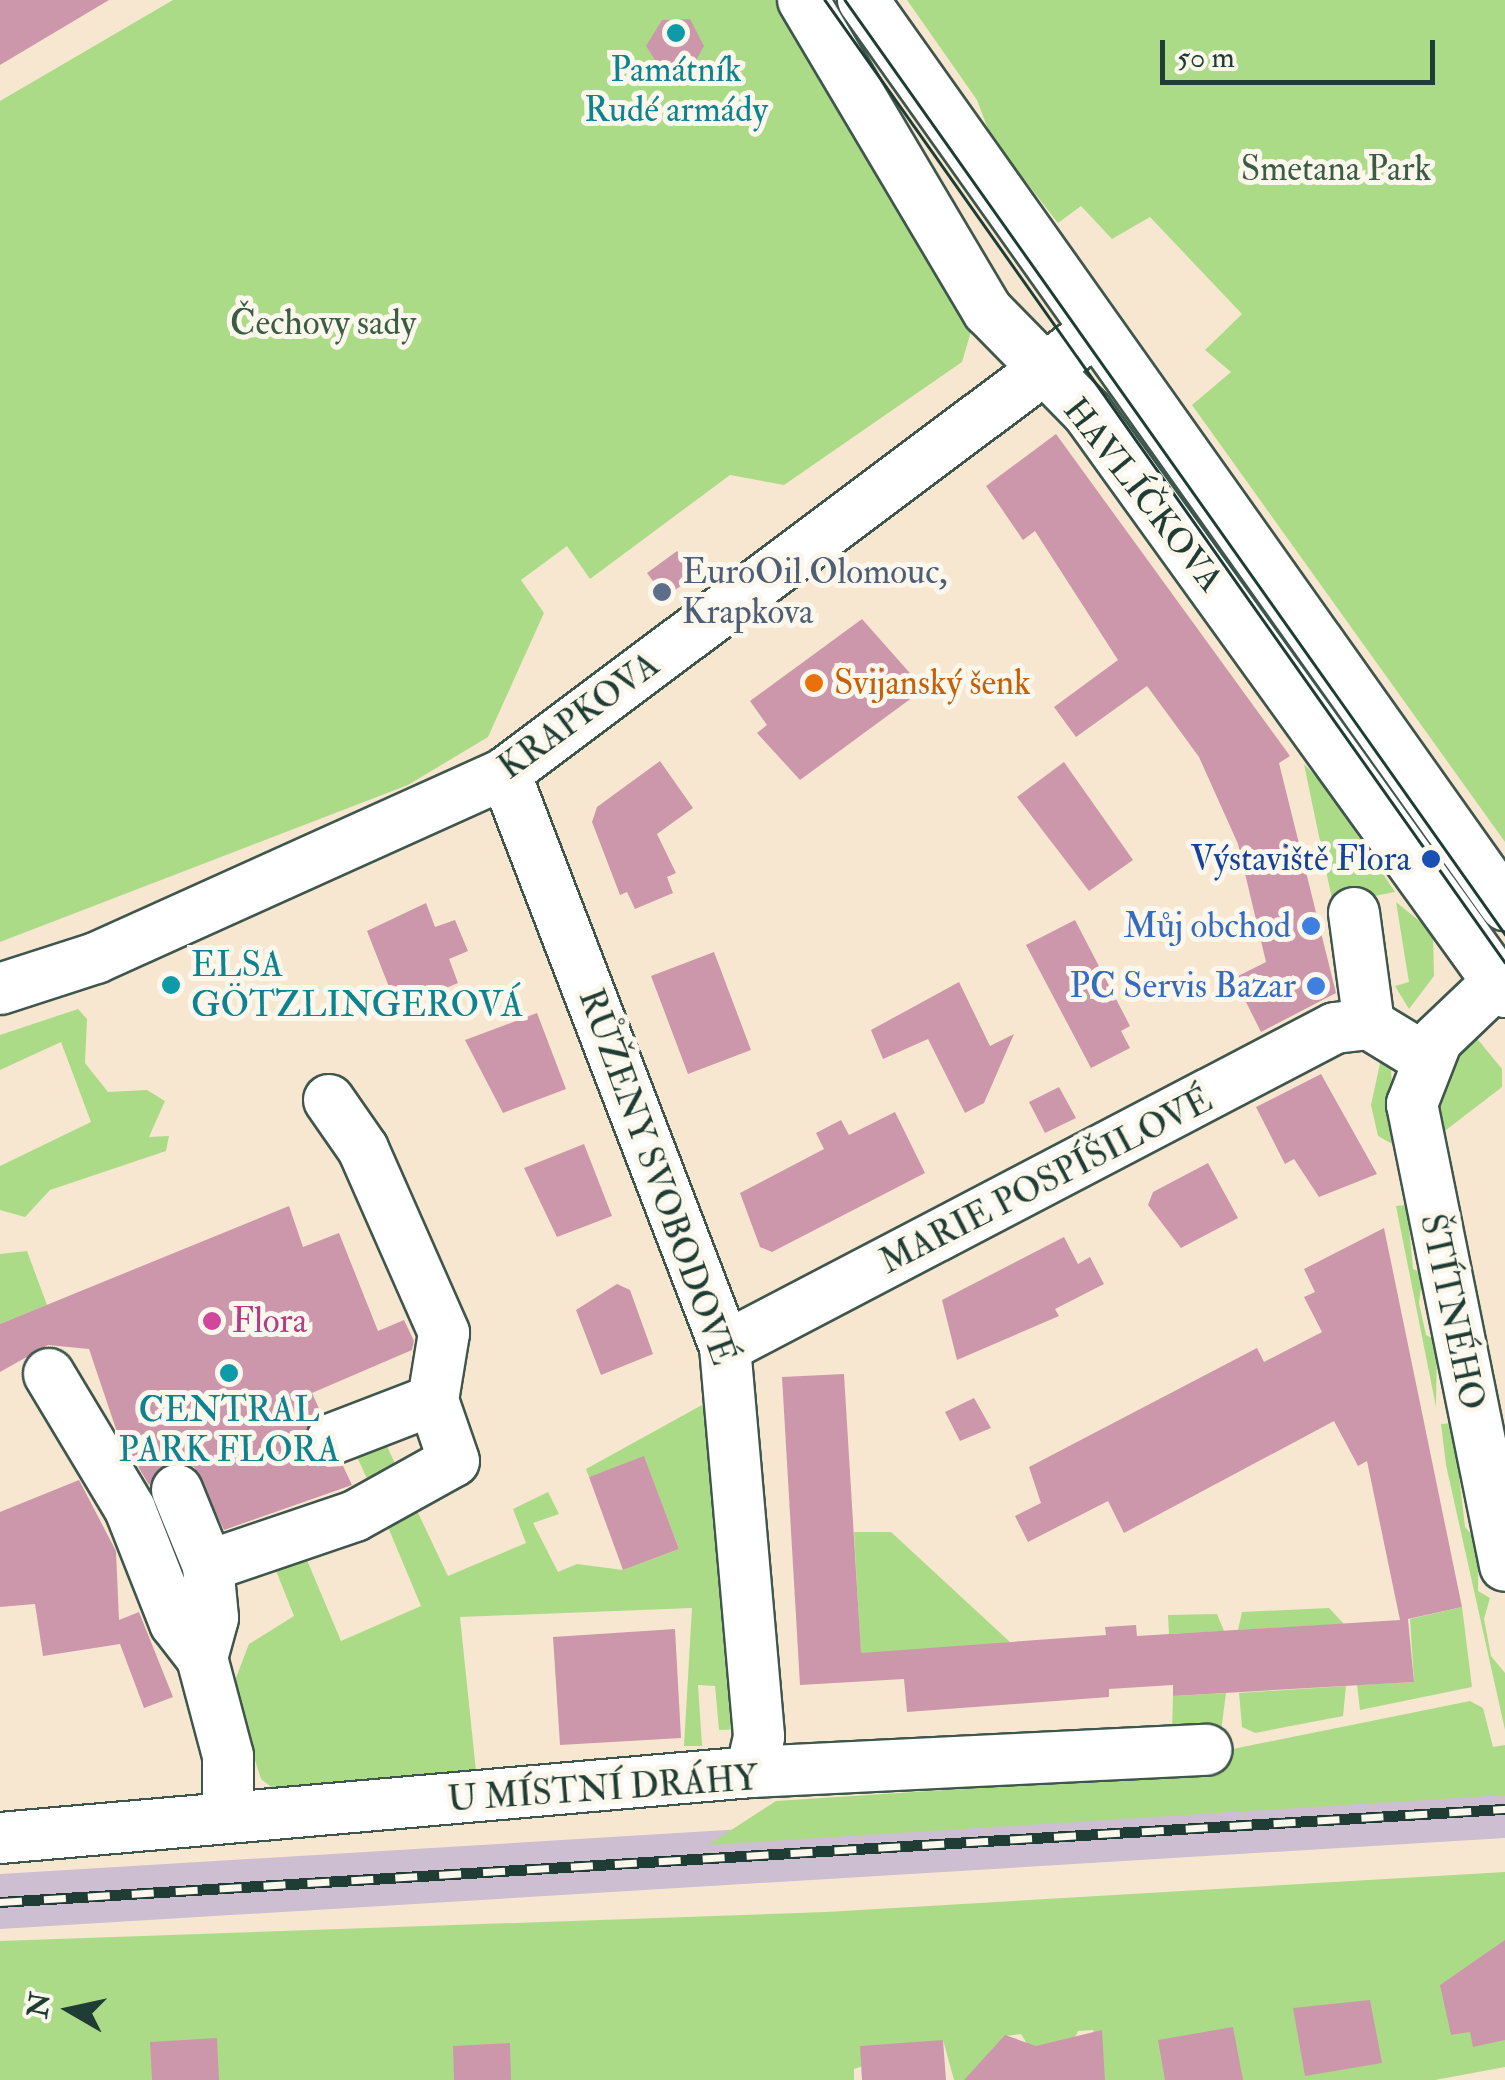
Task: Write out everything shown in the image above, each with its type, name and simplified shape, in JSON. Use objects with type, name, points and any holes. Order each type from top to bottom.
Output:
[{"type":"street","name":"HAVLÍČKOVA","points":[[802,0],[988,311],[1120,457],[1502,983]]},
{"type":"street","name":"HAVLÍČKOVA","points":[[863,0],[1505,905]]},
{"type":"street","name":"KRAPKOVA","points":[[0,989],[96,958],[505,773],[1095,331]]},
{"type":"street","name":"RŮŽENY SVOBODOVÉ","points":[[505,773],[728,1361],[759,1737],[751,1772]]},
{"type":"street","points":[[1354,913],[1369,1024],[1425,1058],[1502,983]]},
{"type":"street","name":"MARIE POSPÍŠILOVÉ","points":[[728,1361],[1335,1028],[1369,1024]]},
{"type":"street","name":"ŠTÍTNÉHO","points":[[1425,1058],[1414,1120],[1505,1566]]},
{"type":"street","points":[[208,1566],[355,1516],[454,1461],[432,1400],[444,1333],[364,1149],[329,1100]]},
{"type":"street","points":[[49,1374],[130,1509],[175,1623],[202,1658],[228,1756],[228,1818]]},
{"type":"street","points":[[332,1439],[432,1400]]},
{"type":"street","points":[[176,1490],[208,1566],[213,1618],[202,1658]]},
{"type":"street","name":"U MÍSTNÍ DRÁHY","points":[[0,1838],[751,1772],[1206,1750]]},
{"type":"shaded area","points":[[1505,1783],[1505,1838],[0,1929],[0,1874]]},
{"type":"green space","name":"Čechovy sady","points":[[173,0],[775,0],[972,328],[962,362],[784,485],[730,475],[590,579],[567,546],[521,580],[544,613],[488,737],[408,785],[0,942],[0,101]]},
{"type":"green space","name":"Smetana Park","points":[[907,0],[1505,0],[1505,842],[1192,405],[1231,372],[1205,350],[1242,314],[1150,217],[1112,239],[1081,206],[1058,223],[991,137],[977,100]]},
{"type":"green space","points":[[1304,764],[1325,786],[1395,892],[1333,904]]},
{"type":"green space","points":[[1396,902],[1433,932],[1434,976],[1409,1009],[1395,986],[1409,982]]},
{"type":"green space","points":[[78,1009],[87,1019],[85,1063],[108,1092],[147,1090],[165,1101],[149,1137],[169,1136],[166,1151],[50,1190],[25,1217],[0,1210],[0,1166],[91,1122],[61,1042],[0,1070],[0,1035]]},
{"type":"green space","points":[[1475,1036],[1502,1069],[1502,1087],[1437,1137],[1435,1111],[1455,1059]]},
{"type":"green space","points":[[1382,1054],[1391,1069],[1396,1146],[1378,1136],[1371,1105]]},
{"type":"green space","points":[[1407,1205],[1413,1269],[1423,1273],[1419,1303],[1426,1335],[1437,1341],[1436,1407],[1396,1206]]},
{"type":"green space","points":[[27,1251],[47,1305],[0,1324],[0,1254]]},
{"type":"green space","points":[[711,1400],[749,1729],[719,1730],[715,1686],[698,1685],[702,1746],[684,1746],[692,1608],[460,1617],[477,1781],[288,1800],[261,1779],[232,1688],[249,1644],[294,1616],[269,1553],[299,1541],[341,1641],[421,1606],[380,1508],[410,1496],[448,1576],[526,1543],[513,1509],[548,1492],[559,1514],[533,1523],[558,1572],[577,1564],[623,1570],[679,1549],[644,1457],[589,1477],[586,1469]]},
{"type":"green space","points":[[1453,1423],[1465,1527],[1478,1542],[1478,1591],[1490,1598],[1484,1619],[1491,1656],[1505,1673],[1505,1730],[1446,1465],[1441,1424]]},
{"type":"green space","points":[[351,1444],[386,1444],[398,1470],[370,1485]]},
{"type":"green space","points":[[854,1532],[891,1532],[1010,1642],[861,1660]]},
{"type":"green space","points":[[1462,1607],[1472,1687],[1360,1710],[1357,1685],[1414,1682],[1410,1619]]},
{"type":"green space","points":[[1329,1608],[1344,1624],[1238,1630],[1242,1612]]},
{"type":"green space","points":[[1217,1614],[1224,1631],[1169,1634],[1168,1615]]},
{"type":"green space","points":[[1346,1686],[1343,1716],[1255,1733],[1242,1727],[1239,1693]]},
{"type":"green space","points":[[1226,1693],[1220,1739],[1172,1732],[1173,1696]]},
{"type":"green space","points":[[1470,1701],[1483,1708],[1493,1747],[1505,1745],[1505,1795],[708,1845],[776,1801],[1209,1773],[1208,1754]]},
{"type":"green space","points":[[1505,1872],[1505,2067],[1435,2080],[1105,2080],[1093,2030],[1078,2031],[1072,2044],[1029,2047],[1021,2034],[1005,2036],[1001,2080],[954,2080],[943,2040],[854,2069],[854,2080],[0,2080],[0,1941],[826,1912]]},
{"type":"building","points":[[0,0],[109,0],[0,65]]},
{"type":"building","name":"Památník Rudé armády","points":[[690,19],[704,46],[690,71],[662,71],[646,46],[662,20]]},
{"type":"building","points":[[1056,434],[1290,756],[1279,763],[1336,993],[1261,1032],[1234,978],[1266,962],[1238,844],[1199,757],[1147,686],[1076,737],[1054,707],[1118,660],[1035,531],[1023,540],[986,486]]},
{"type":"building","points":[[677,551],[698,574],[665,597],[647,573]]},
{"type":"building","points":[[862,619],[924,689],[800,780],[757,733],[767,725],[750,701]]},
{"type":"building","points":[[660,761],[693,808],[657,834],[676,873],[667,877],[673,893],[635,909],[627,892],[620,895],[592,822],[597,807]]},
{"type":"building","points":[[1064,762],[1133,860],[1089,891],[1017,797]]},
{"type":"building","points":[[426,903],[435,927],[455,920],[468,951],[449,959],[458,983],[407,1004],[400,988],[391,992],[367,931]]},
{"type":"building","points":[[1075,920],[1130,1026],[1121,1031],[1130,1048],[1091,1068],[1026,945]]},
{"type":"building","points":[[714,952],[751,1050],[688,1074],[651,976]]},
{"type":"building","points":[[959,982],[990,1046],[1014,1034],[984,1103],[965,1113],[928,1039],[883,1059],[871,1030]]},
{"type":"building","points":[[537,1013],[566,1089],[503,1113],[465,1040]]},
{"type":"building","points":[[1321,1074],[1377,1174],[1319,1197],[1294,1159],[1285,1164],[1256,1107]]},
{"type":"building","points":[[1059,1087],[1076,1118],[1045,1133],[1029,1102]]},
{"type":"building","points":[[895,1112],[925,1173],[772,1252],[760,1247],[740,1193],[824,1149],[816,1133],[841,1120],[849,1135]]},
{"type":"building","points":[[584,1144],[612,1216],[557,1237],[524,1168]]},
{"type":"building","points":[[1208,1163],[1238,1218],[1181,1248],[1148,1205],[1153,1192]]},
{"type":"building","name":"CENTRAL PARK FLORA","points":[[289,1206],[303,1247],[339,1233],[378,1331],[404,1320],[414,1341],[412,1350],[312,1393],[321,1413],[304,1434],[306,1450],[327,1467],[343,1466],[352,1485],[224,1530],[194,1467],[167,1463],[149,1485],[116,1429],[89,1349],[48,1345],[0,1372],[0,1324]]},
{"type":"building","points":[[1384,1228],[1462,1607],[1408,1619],[1414,1682],[1173,1696],[1173,1685],[1109,1689],[1109,1697],[907,1712],[904,1679],[800,1685],[782,1377],[844,1374],[861,1653],[1106,1635],[1105,1627],[1136,1625],[1137,1636],[1400,1620],[1367,1461],[1358,1466],[1334,1421],[1124,1533],[1108,1501],[1028,1542],[1015,1516],[1041,1503],[1029,1467],[1257,1348],[1264,1362],[1322,1332],[1304,1297],[1315,1292],[1304,1269]]},
{"type":"building","points":[[1064,1237],[1078,1264],[1090,1257],[1104,1284],[1055,1309],[1059,1316],[957,1360],[942,1300]]},
{"type":"building","points":[[617,1284],[630,1290],[653,1354],[601,1375],[576,1310]]},
{"type":"building","points":[[974,1398],[991,1428],[960,1441],[945,1412]]},
{"type":"building","points":[[644,1456],[679,1549],[623,1570],[589,1477]]},
{"type":"building","points":[[79,1480],[116,1551],[119,1620],[139,1612],[173,1697],[144,1708],[120,1644],[43,1656],[35,1604],[0,1607],[0,1512]]},
{"type":"building","points":[[675,1629],[681,1738],[560,1745],[553,1637]]},
{"type":"building","points":[[1505,1940],[1505,2040],[1473,2047],[1470,2032],[1451,2035],[1440,1985]]},
{"type":"building","points":[[1370,2000],[1382,2063],[1305,2076],[1293,2008]]},
{"type":"building","points":[[1233,2027],[1243,2080],[1165,2080],[1158,2040]]},
{"type":"building","points":[[1102,2030],[1105,2080],[964,2080],[1005,2035],[1036,2046]]},
{"type":"building","points":[[217,2038],[219,2080],[152,2080],[150,2042]]},
{"type":"building","points":[[943,2040],[946,2080],[862,2080],[860,2046]]},
{"type":"building","points":[[510,2043],[511,2080],[454,2080],[453,2046]]},
{"type":"tram line","points":[[825,0],[1505,962]]},
{"type":"tram line","points":[[845,0],[1505,934]]},
{"type":"railway","points":[[0,1902],[1505,1809]]},
{"type":"place","name":"Památník Rudé armády","points":[[676,33]]},
{"type":"place","name":"EuroOil Olomouc, Krapkova","points":[[662,592]]},
{"type":"place","name":"Svijanský šenk","points":[[814,683]]},
{"type":"place","name":"Výstaviště Flora","points":[[1431,859]]},
{"type":"place","name":"Můj obchod","points":[[1311,926]]},
{"type":"place","name":"ELSA GÖTZLINGEROVÁ","points":[[171,985]]},
{"type":"place","name":"PC Servis Bazar","points":[[1316,986]]},
{"type":"place","name":"Flora","points":[[212,1321]]},
{"type":"place","name":"CENTRAL PARK FLORA","points":[[229,1373]]}]
